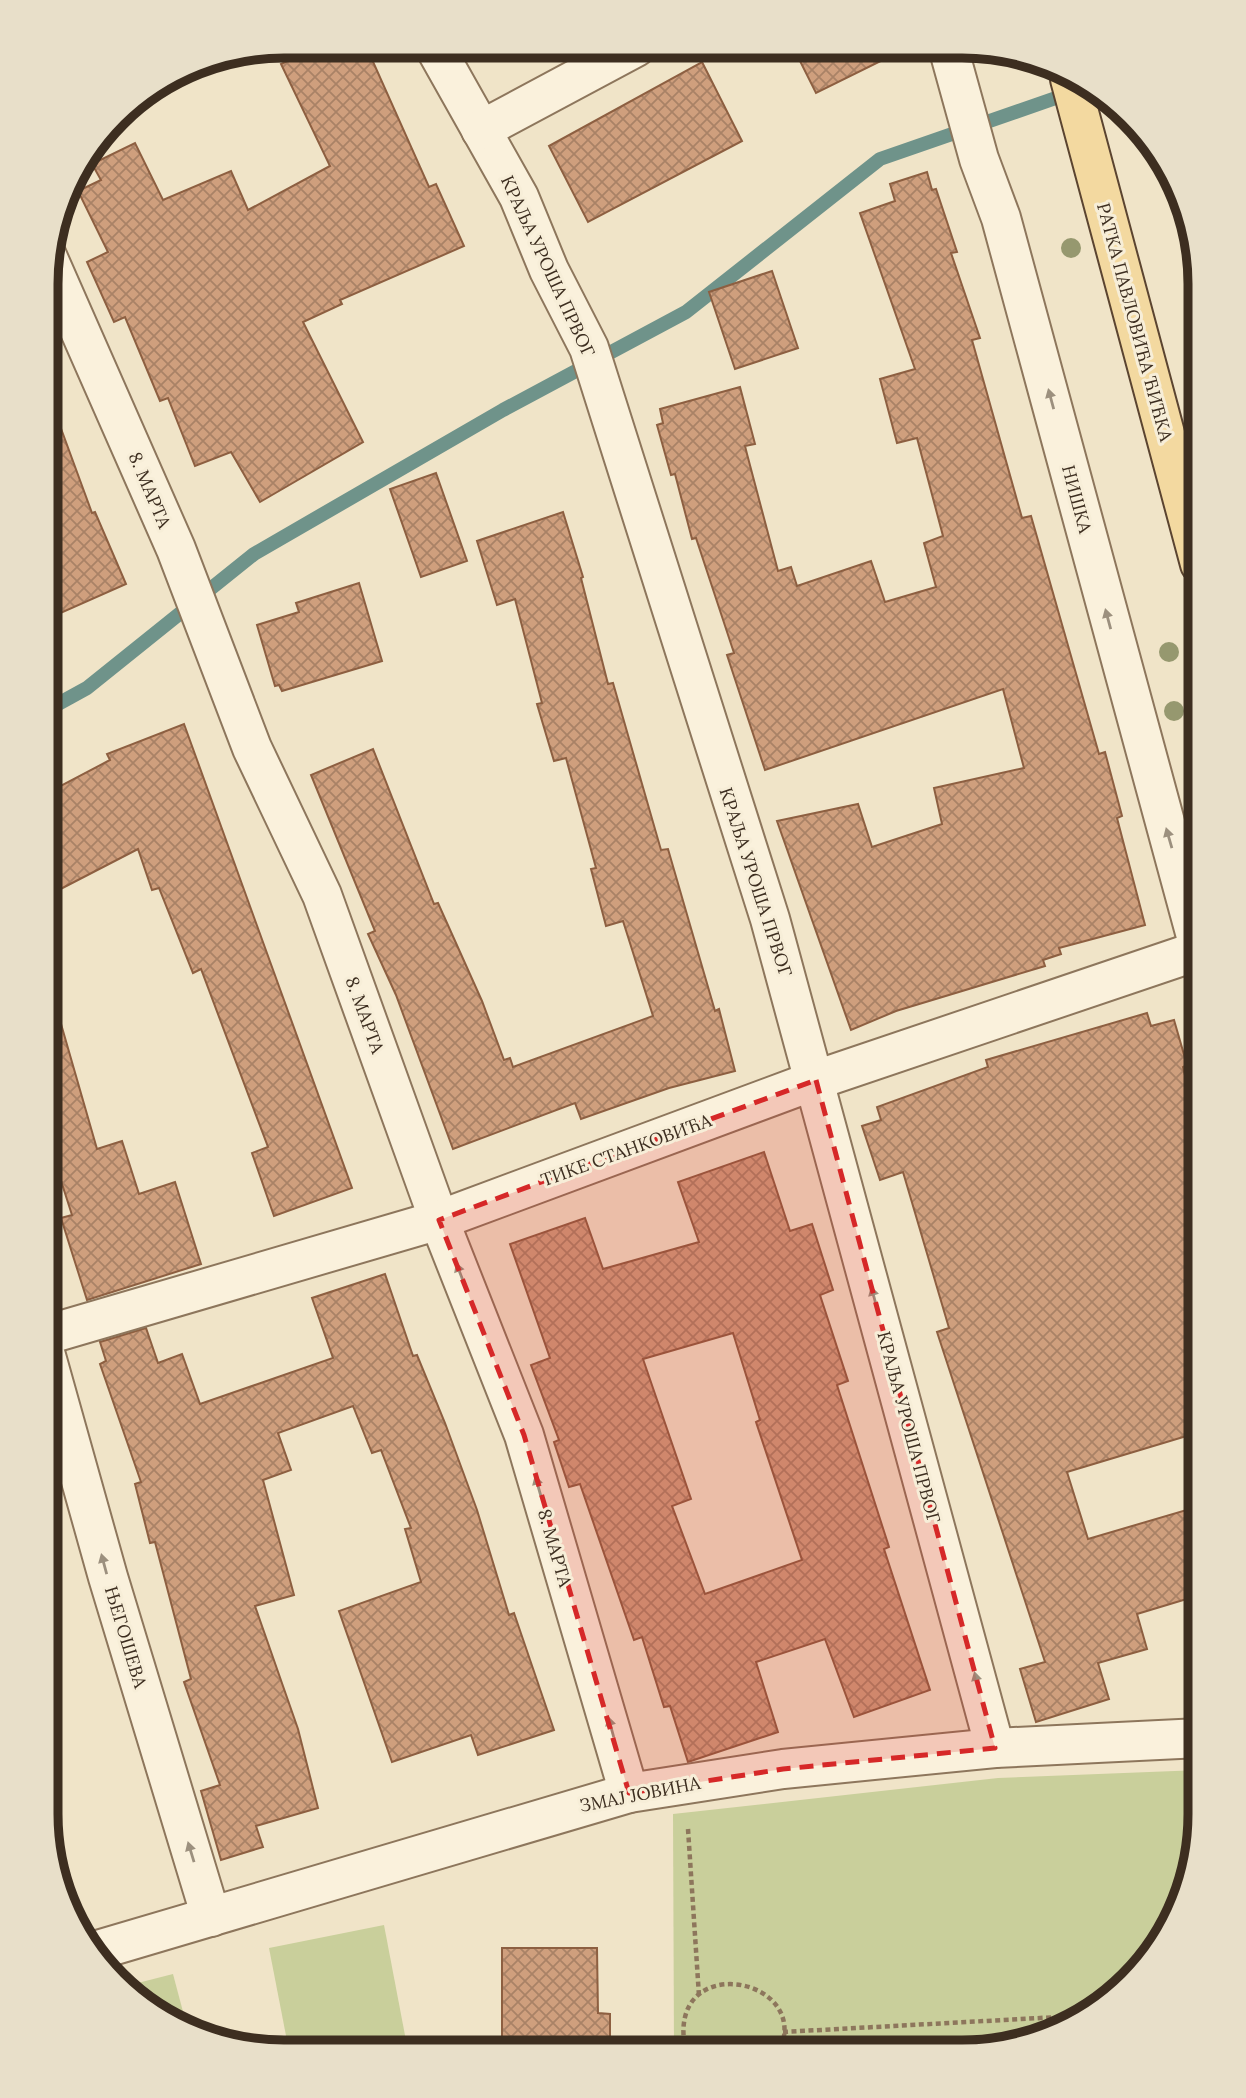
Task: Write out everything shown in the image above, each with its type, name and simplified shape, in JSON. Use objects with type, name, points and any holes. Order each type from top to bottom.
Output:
[{"type":"main road","name":"РАТКА ПАВЛОВИЋА ЋИЋКА","points":[[1072,87],[1188,509]]},
{"type":"street","name":"КРАЉА УРОША ПРВОГ","points":[[441,58],[519,197],[548,270],[589,348],[770,919],[816,1080],[995,1748]]},
{"type":"street","points":[[481,130],[615,58]]},
{"type":"street","name":"НИШКА","points":[[951,58],[959,94],[1011,256],[1188,907]]},
{"type":"street","name":"8. МАРТА","points":[[58,282],[184,571],[252,748],[322,895],[439,1220],[524,1435],[629,1793]]},
{"type":"street","name":"ТИКЕ СТАНКОВИЋА","points":[[58,1331],[439,1220],[816,1080],[1188,955]]},
{"type":"street","name":"ЊЕГОШЕВА","points":[[58,1399],[108,1577],[211,1917]]},
{"type":"street","name":"ЗМАЈ ЈОВИНА","points":[[102,1949],[629,1793],[783,1769],[995,1748],[1188,1739]]},
{"type":"path","points":[[683,1784],[699,1996]]},
{"type":"path","points":[[685,2040],[683,2022],[699,1996],[724,1983],[753,1987],[775,2005],[783,2032],[781,2040]]},
{"type":"path","points":[[783,2032],[1061,2017]]},
{"type":"highlighted area","points":[[816,1080],[995,1748],[783,1769],[629,1793],[524,1435],[439,1220]]},
{"type":"green space","points":[[1188,1770],[1188,1829],[1176,1887],[1150,1940],[1132,1963],[1100,1994],[1049,2023],[1006,2036],[977,2040],[674,2040],[673,1814],[998,1778]]},
{"type":"green space","points":[[384,1925],[406,2040],[287,2040],[269,1948]]},
{"type":"green space","points":[[173,1974],[184,2017],[146,1994],[135,1984]]},
{"type":"building","points":[[294,58],[371,58],[429,187],[436,184],[464,246],[340,300],[342,304],[303,322],[363,442],[260,502],[231,452],[195,466],[168,398],[160,401],[125,317],[114,322],[87,262],[108,252],[78,191],[101,180],[92,164],[135,143],[163,200],[231,171],[248,210],[330,166],[281,64]]},
{"type":"building","points":[[798,58],[887,58],[816,93]]},
{"type":"building","points":[[702,62],[742,141],[588,222],[549,146]]},
{"type":"building","points":[[927,172],[932,190],[936,189],[957,252],[951,253],[980,338],[972,340],[1022,518],[1031,516],[1099,754],[1105,752],[1122,816],[1117,818],[1145,925],[1059,948],[1061,954],[1043,960],[1045,966],[896,1011],[851,1030],[777,821],[858,804],[872,847],[942,824],[934,788],[1024,768],[1003,689],[765,770],[727,655],[734,653],[696,538],[692,539],[675,474],[671,475],[657,425],[663,423],[660,409],[740,387],[755,444],[745,446],[778,571],[791,567],[797,586],[871,561],[885,602],[936,587],[924,543],[943,536],[917,438],[897,443],[880,379],[915,369],[860,213],[895,201],[890,184]]},
{"type":"building","points":[[772,271],[798,348],[735,369],[709,292]]},
{"type":"building","points":[[58,420],[92,513],[95,512],[126,584],[58,614]]},
{"type":"building","points":[[436,473],[467,561],[421,577],[390,489]]},
{"type":"building","points":[[563,512],[583,577],[581,578],[608,684],[613,683],[661,850],[668,849],[715,1011],[719,1009],[735,1071],[669,1088],[581,1119],[575,1103],[453,1149],[396,995],[368,934],[375,931],[311,775],[373,749],[434,904],[438,903],[482,1001],[504,1060],[510,1058],[513,1067],[653,1016],[623,921],[606,926],[591,869],[596,868],[566,758],[554,761],[537,704],[542,703],[515,599],[497,605],[477,541]]},
{"type":"building","points":[[359,583],[382,661],[282,691],[279,685],[275,686],[257,625],[299,612],[296,603]]},
{"type":"building","points":[[184,724],[352,1188],[274,1216],[252,1153],[268,1147],[201,969],[193,973],[159,888],[152,890],[138,849],[58,890],[58,787],[110,760],[107,754]]},
{"type":"building","points":[[58,1013],[97,1149],[122,1141],[139,1194],[175,1182],[201,1264],[87,1300],[61,1218],[72,1215],[58,1171]]},
{"type":"building","points":[[1147,1013],[1151,1026],[1174,1020],[1187,1065],[1183,1067],[1188,1088],[1188,1436],[1067,1472],[1088,1539],[1188,1510],[1188,1599],[1137,1614],[1147,1649],[1098,1663],[1109,1699],[1036,1722],[1020,1669],[1045,1662],[937,1332],[949,1328],[903,1172],[880,1180],[862,1126],[881,1120],[877,1107],[988,1067],[986,1060]]},
{"type":"building","points":[[764,1152],[790,1231],[812,1224],[833,1290],[820,1295],[848,1381],[837,1385],[889,1547],[884,1549],[930,1690],[854,1717],[825,1639],[756,1662],[778,1732],[688,1762],[670,1706],[664,1707],[642,1637],[634,1640],[580,1484],[569,1487],[554,1442],[559,1440],[531,1365],[550,1358],[510,1244],[585,1218],[603,1269],[699,1242],[678,1182]],"holes":[[[733,1333],[760,1420],[756,1422],[802,1560],[705,1594],[672,1506],[691,1499],[643,1359]]]},
{"type":"building","points":[[385,1274],[413,1356],[417,1355],[445,1423],[477,1510],[509,1615],[514,1613],[554,1730],[478,1755],[471,1735],[392,1762],[339,1611],[421,1582],[405,1529],[411,1528],[381,1450],[372,1453],[353,1406],[278,1433],[291,1470],[263,1480],[294,1595],[255,1606],[298,1729],[318,1808],[256,1826],[263,1847],[221,1860],[201,1791],[220,1785],[184,1682],[191,1679],[155,1542],[150,1543],[135,1484],[141,1482],[100,1364],[106,1361],[100,1342],[146,1328],[158,1363],[182,1354],[200,1404],[333,1358],[312,1298]]},
{"type":"building","points":[[502,1948],[597,1948],[598,2013],[610,2014],[610,2040],[502,2040]]},
{"type":"waterway","points":[[58,704],[87,688],[254,554],[503,410],[686,312],[880,159],[1073,92]]}]
